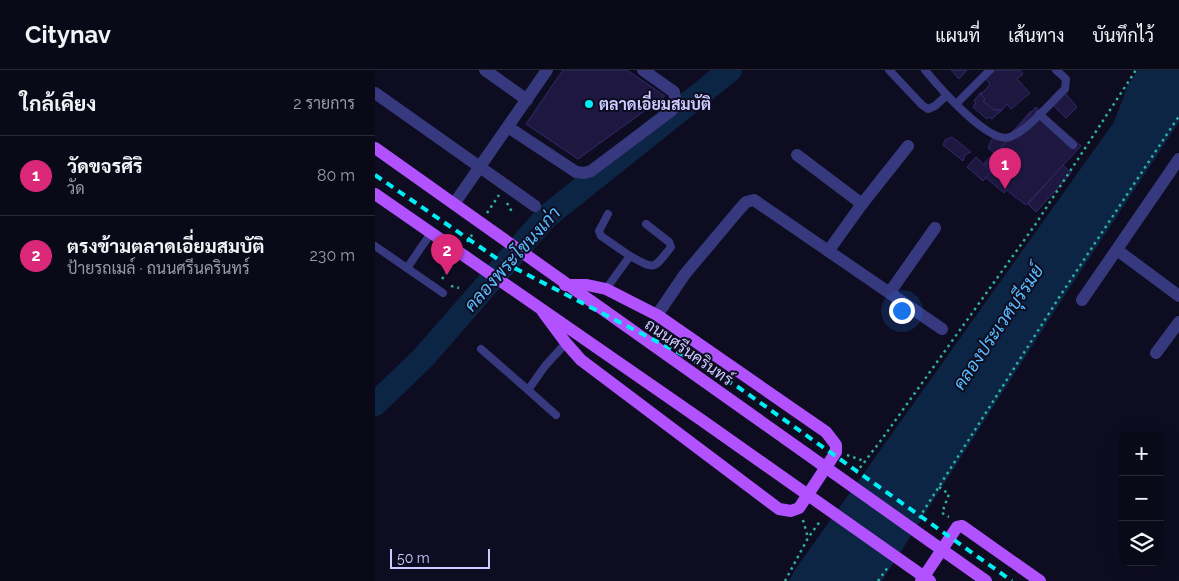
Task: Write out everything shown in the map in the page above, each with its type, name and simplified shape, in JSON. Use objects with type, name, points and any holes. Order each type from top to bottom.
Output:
[{"type":"main road","name":"ถนนศรีนครินทร์","points":[[375,148],[454,204],[482,229],[526,257],[986,581]]},
{"type":"main road","points":[[375,194],[431,234],[461,260],[507,286],[700,418],[930,581]]},
{"type":"main road","points":[[543,312],[566,344],[581,360],[779,509],[785,512],[799,508],[836,452],[836,445],[825,432],[657,315],[606,289],[587,285],[565,285]]},
{"type":"main road","points":[[921,581],[957,527],[962,526],[1040,581]]},
{"type":"street","points":[[485,70],[527,100]]},
{"type":"street","points":[[454,204],[547,70]]},
{"type":"street","points":[[508,127],[576,172],[584,173],[591,171],[671,111],[676,105],[674,92],[643,70]]},
{"type":"street","points":[[375,92],[535,206]]},
{"type":"street","points":[[829,250],[862,204],[908,146]]},
{"type":"street","points":[[797,155],[862,204]]},
{"type":"street","points":[[1082,300],[1179,159]]},
{"type":"street","points":[[657,315],[685,274],[746,202],[754,200],[942,328]]},
{"type":"street","points":[[890,292],[935,228]]},
{"type":"street","points":[[1117,250],[1179,296]]},
{"type":"street","points":[[1156,353],[1179,322]]},
{"type":"lane","points":[[889,70],[928,109],[947,95]]},
{"type":"lane","points":[[925,70],[956,104],[995,136],[1004,139],[1017,135],[1065,89],[1066,79],[1057,70]]},
{"type":"lane","points":[[956,104],[990,70]]},
{"type":"lane","points":[[1039,114],[1073,145]]},
{"type":"lane","points":[[608,214],[599,231],[601,236],[649,267],[654,266],[671,246],[669,242],[646,224]]},
{"type":"lane","points":[[407,268],[431,234]]},
{"type":"lane","points":[[375,246],[443,294]]},
{"type":"lane","points":[[606,289],[630,256]]},
{"type":"lane","points":[[528,390],[545,366],[566,344]]},
{"type":"lane","points":[[481,349],[556,415]]},
{"type":"path","points":[[853,476],[882,439],[1035,224],[1107,117],[1136,70]]},
{"type":"path","points":[[962,526],[942,513],[949,496],[939,487],[1060,296],[1179,116]]},
{"type":"path","points":[[486,215],[501,192]]},
{"type":"path","points":[[465,245],[482,229]]},
{"type":"path","points":[[439,283],[461,260]]},
{"type":"path","points":[[836,452],[864,461]]},
{"type":"path","points":[[799,508],[808,538]]},
{"type":"path","points":[[785,581],[808,538],[825,515]]},
{"type":"water","name":"คลองประเวศบุรีรมย์","points":[[1138,70],[1179,70],[1179,122],[1063,298],[882,581],[789,581],[794,571],[1114,122],[1128,85]]},
{"type":"building","points":[[563,70],[627,70],[665,96],[578,159],[526,124]]},
{"type":"building","points":[[951,70],[967,70],[959,79]]},
{"type":"building","points":[[990,70],[1020,70],[1023,74],[1017,79],[1030,93],[1011,109],[1007,104],[1002,110],[994,110],[983,101],[985,99],[981,95],[990,84],[984,77]]},
{"type":"building","points":[[981,92],[985,99],[983,101],[994,110],[1002,110],[992,119],[989,117],[987,119],[973,107],[976,103],[974,101]]},
{"type":"building","points":[[1064,92],[1077,107],[1066,118],[1052,104]]},
{"type":"building","points":[[1036,107],[1081,146],[1026,205],[1006,190],[1004,193],[983,175],[986,171],[983,168]]},
{"type":"building","points":[[1031,111],[986,165],[984,163],[994,153],[988,148],[994,137],[1005,140]]},
{"type":"building","points":[[952,137],[971,152],[965,155],[963,161],[943,145],[945,140]]},
{"type":"building","points":[[976,157],[991,172],[983,181],[967,167]]},
{"type":"building","points":[[1063,165],[1071,173],[1036,212],[1028,204]]},
{"type":"waterway","name":"คลองพระโขนงเก่า","points":[[375,404],[423,358],[546,217],[730,70]]},
{"type":"railway","points":[[375,175],[499,260],[687,357],[738,387],[1012,581]]},
{"type":"place","name":"ตลาดเอี่ยมสมบัติ","points":[[589,104]]},
{"type":"place","name":"วัดขจรศิริ","points":[[1005,189]]},
{"type":"place","name":"ตรงข้ามตลาดเอี่ยมสมบัติ","points":[[447,275]]}]
